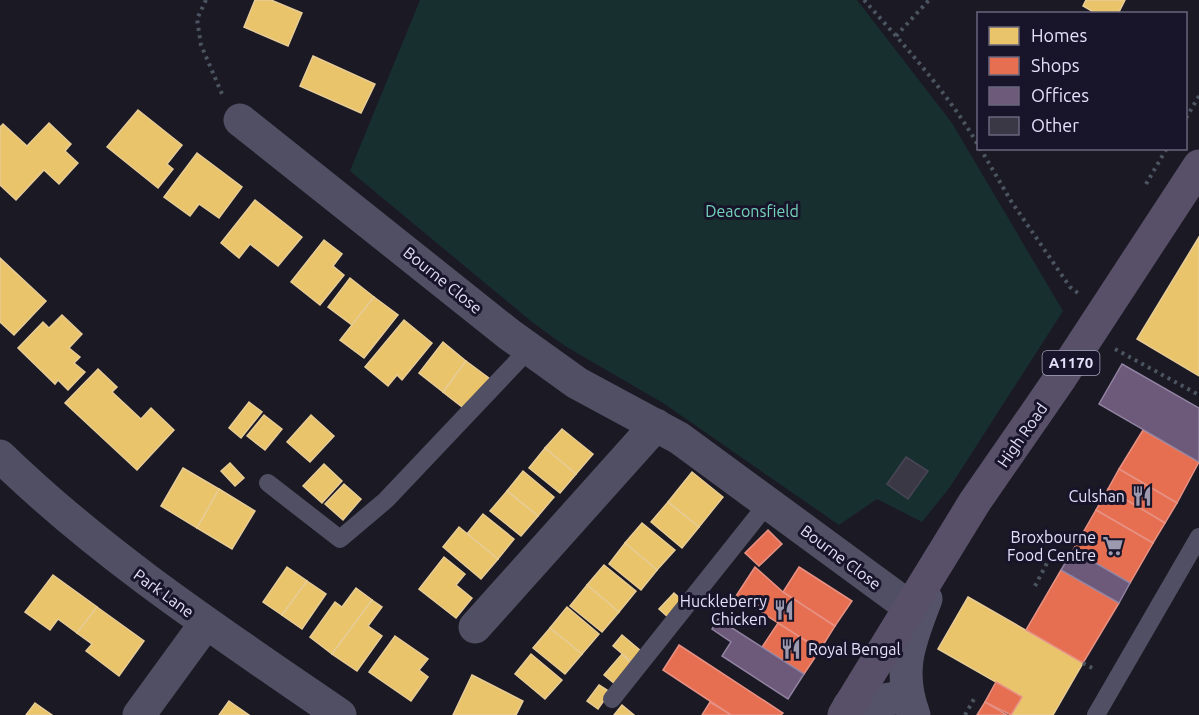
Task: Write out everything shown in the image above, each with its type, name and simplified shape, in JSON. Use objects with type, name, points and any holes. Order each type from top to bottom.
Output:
[{"type":"main road","name":"High Road","points":[[850,712],[908,606],[939,557],[1199,166]]},
{"type":"main road","points":[[850,712],[910,706],[906,656],[911,635],[939,557]]},
{"type":"street","name":"Bourne Close","points":[[240,120],[530,349],[577,383],[680,438],[908,606]]},
{"type":"street","points":[[475,627],[656,425]]},
{"type":"street","name":"Park Lane","points":[[0,456],[72,523],[206,623],[340,715]]},
{"type":"street","points":[[139,715],[206,623]]},
{"type":"lane","points":[[268,483],[340,539],[386,500],[530,349]]},
{"type":"lane","points":[[612,699],[768,502]]},
{"type":"lane","points":[[1096,715],[1199,537]]},
{"type":"path","points":[[206,0],[197,20],[201,45],[219,90],[240,120]]},
{"type":"path","points":[[864,0],[896,36],[967,126],[977,142]]},
{"type":"path","points":[[896,36],[929,0]]},
{"type":"path","points":[[1187,115],[1199,96]]},
{"type":"path","points":[[982,150],[1011,201],[1095,325],[1199,394]]},
{"type":"path","points":[[1035,586],[1047,563]]},
{"type":"path","points":[[965,715],[974,699]]},
{"type":"green space","name":"Deaconsfield","points":[[420,0],[857,0],[952,123],[1063,311],[950,487],[922,522],[877,499],[839,525],[663,403],[565,346],[532,322],[350,171]]},
{"type":"building: Homes","points":[[255,0],[271,0],[302,13],[288,46],[244,27]]},
{"type":"building: Homes","points":[[1086,0],[1125,0],[1119,12],[1094,12],[1083,6]]},
{"type":"building: Homes","points":[[313,56],[375,84],[361,113],[300,86]]},
{"type":"building: Homes","points":[[138,110],[182,145],[167,164],[173,169],[158,188],[107,147]]},
{"type":"building: Homes","points":[[49,123],[71,144],[65,151],[78,163],[59,184],[44,170],[16,200],[0,185],[0,127],[3,124],[27,146]]},
{"type":"building: Homes","points":[[197,153],[242,187],[219,218],[199,204],[190,216],[164,197]]},
{"type":"building: Homes","points":[[255,200],[302,237],[278,266],[250,244],[239,258],[221,243]]},
{"type":"building: Homes","points":[[1199,237],[1199,376],[1137,339]]},
{"type":"building: Homes","points":[[324,240],[342,254],[333,266],[344,275],[320,305],[291,282]]},
{"type":"building: Homes","points":[[0,258],[46,301],[14,335],[0,322]]},
{"type":"building: Homes","points":[[350,278],[374,297],[352,325],[328,307]]},
{"type":"building: Homes","points":[[374,297],[398,315],[364,358],[340,340]]},
{"type":"building: Homes","points":[[62,315],[82,334],[69,348],[80,357],[74,363],[85,372],[68,390],[58,380],[55,384],[18,348],[43,322],[49,328]]},
{"type":"building: Homes","points":[[404,320],[432,343],[402,380],[397,375],[388,386],[365,367]]},
{"type":"building: Homes","points":[[443,342],[466,361],[443,392],[419,373]]},
{"type":"building: Homes","points":[[466,361],[490,379],[466,410],[443,392]]},
{"type":"building: Homes","points":[[98,369],[117,387],[112,392],[141,419],[151,408],[174,430],[137,470],[65,403]]},
{"type":"building: Homes","points":[[249,402],[262,412],[241,438],[229,428]]},
{"type":"building: Homes","points":[[264,415],[282,429],[265,450],[247,436]]},
{"type":"building: Homes","points":[[311,415],[334,436],[310,462],[287,442]]},
{"type":"building: Homes","points":[[562,429],[593,454],[576,474],[545,448]]},
{"type":"building: Homes","points":[[545,448],[576,474],[560,493],[529,468]]},
{"type":"building: Homes","points":[[230,463],[244,478],[235,486],[221,471]]},
{"type":"building: Homes","points":[[324,464],[342,481],[322,503],[303,486]]},
{"type":"building: Homes","points":[[183,468],[219,489],[197,528],[161,506]]},
{"type":"building: Homes","points":[[523,471],[554,497],[538,516],[507,491]]},
{"type":"building: Homes","points":[[692,472],[723,497],[699,527],[668,502]]},
{"type":"building: Homes","points":[[344,484],[361,499],[343,520],[325,504]]},
{"type":"building: Homes","points":[[219,489],[255,511],[232,549],[197,528]]},
{"type":"building: Homes","points":[[507,491],[538,516],[521,536],[490,511]]},
{"type":"building: Homes","points":[[668,502],[699,527],[682,548],[651,522]]},
{"type":"building: Homes","points":[[483,514],[514,539],[498,559],[467,534]]},
{"type":"building: Homes","points":[[642,523],[675,550],[657,570],[625,543]]},
{"type":"building: Homes","points":[[459,527],[498,559],[481,579],[443,547]]},
{"type":"building: Homes","points":[[625,543],[657,570],[641,590],[609,564]]},
{"type":"building: Homes","points":[[444,557],[465,574],[456,585],[472,598],[456,618],[419,589]]},
{"type":"building: Homes","points":[[604,565],[636,591],[619,612],[587,585]]},
{"type":"building: Homes","points":[[287,567],[307,581],[282,615],[263,602]]},
{"type":"building: Homes","points":[[53,575],[97,607],[77,633],[58,619],[50,630],[25,612]]},
{"type":"building: Homes","points":[[307,581],[326,594],[302,629],[282,615]]},
{"type":"building: Homes","points":[[587,585],[619,612],[602,632],[570,606]]},
{"type":"building: Homes","points":[[356,588],[372,600],[332,654],[310,637],[335,602],[342,607]]},
{"type":"building: Homes","points":[[674,593],[683,601],[669,618],[659,609]]},
{"type":"building: Homes","points":[[968,597],[1083,663],[1053,715],[1011,715],[1022,697],[938,649]]},
{"type":"building: Homes","points":[[372,600],[382,607],[368,626],[382,636],[357,671],[332,654]]},
{"type":"building: Homes","points":[[97,607],[144,641],[119,676],[86,651],[92,644],[77,633]]},
{"type":"building: Homes","points":[[567,607],[599,634],[582,654],[550,628]]},
{"type":"building: Homes","points":[[550,628],[582,654],[565,674],[533,648]]},
{"type":"building: Homes","points":[[622,635],[641,651],[632,662],[613,646]]},
{"type":"building: Homes","points":[[395,636],[428,659],[419,670],[428,677],[411,701],[369,672]]},
{"type":"building: Homes","points":[[531,654],[562,680],[545,699],[515,674]]},
{"type":"building: Homes","points":[[622,654],[632,664],[615,684],[604,675]]},
{"type":"building: Homes","points":[[472,675],[523,701],[516,715],[453,715]]},
{"type":"building: Homes","points":[[599,685],[610,692],[598,709],[587,701]]},
{"type":"building: Homes","points":[[229,701],[249,715],[219,715]]},
{"type":"building: Homes","points":[[35,703],[52,715],[26,715]]},
{"type":"building: Homes","points":[[622,705],[634,715],[614,715]]},
{"type":"building: Shops","points":[[1143,430],[1199,462],[1177,503],[1119,469]]},
{"type":"building: Shops","name":"Culshan","points":[[1119,469],[1177,503],[1165,523],[1108,489]]},
{"type":"building: Shops","points":[[1108,489],[1165,523],[1153,543],[1096,510]]},
{"type":"building: Shops","name":"Broxbourne Food Centre","points":[[1096,510],[1153,543],[1130,583],[1073,550]]},
{"type":"building: Shops","points":[[768,530],[782,544],[759,566],[745,553]]},
{"type":"building: Shops","name":"Huckleberry Chicken","points":[[755,567],[783,592],[835,626],[820,650],[736,596]]},
{"type":"building: Shops","points":[[799,567],[852,601],[835,626],[783,592]]},
{"type":"building: Shops","points":[[1061,570],[1119,603],[1083,663],[1026,630]]},
{"type":"building: Shops","name":"Royal Bengal","points":[[778,623],[820,650],[804,674],[762,647]]},
{"type":"building: Shops","points":[[679,645],[783,713],[781,715],[731,715],[663,670]]},
{"type":"building: Shops","points":[[996,682],[1022,697],[1011,715],[985,702]]},
{"type":"building: Shops","points":[[710,702],[731,715],[702,715]]},
{"type":"building: Shops","points":[[985,702],[1007,715],[977,715]]},
{"type":"building: Offices","points":[[1122,364],[1199,408],[1199,462],[1099,404]]},
{"type":"building: Offices","points":[[1073,550],[1130,583],[1119,603],[1061,570]]},
{"type":"building: Offices","points":[[718,619],[804,674],[788,699],[722,656],[731,642],[712,629]]},
{"type":"building: Other","points":[[906,457],[928,471],[908,499],[887,484]]},
{"type":"place","name":"Culshan","points":[[1142,496]]},
{"type":"place","name":"Broxbourne Food Centre","points":[[1113,546]]},
{"type":"place","name":"Huckleberry Chicken","points":[[784,610]]},
{"type":"place","name":"Royal Bengal","points":[[791,649]]}]
